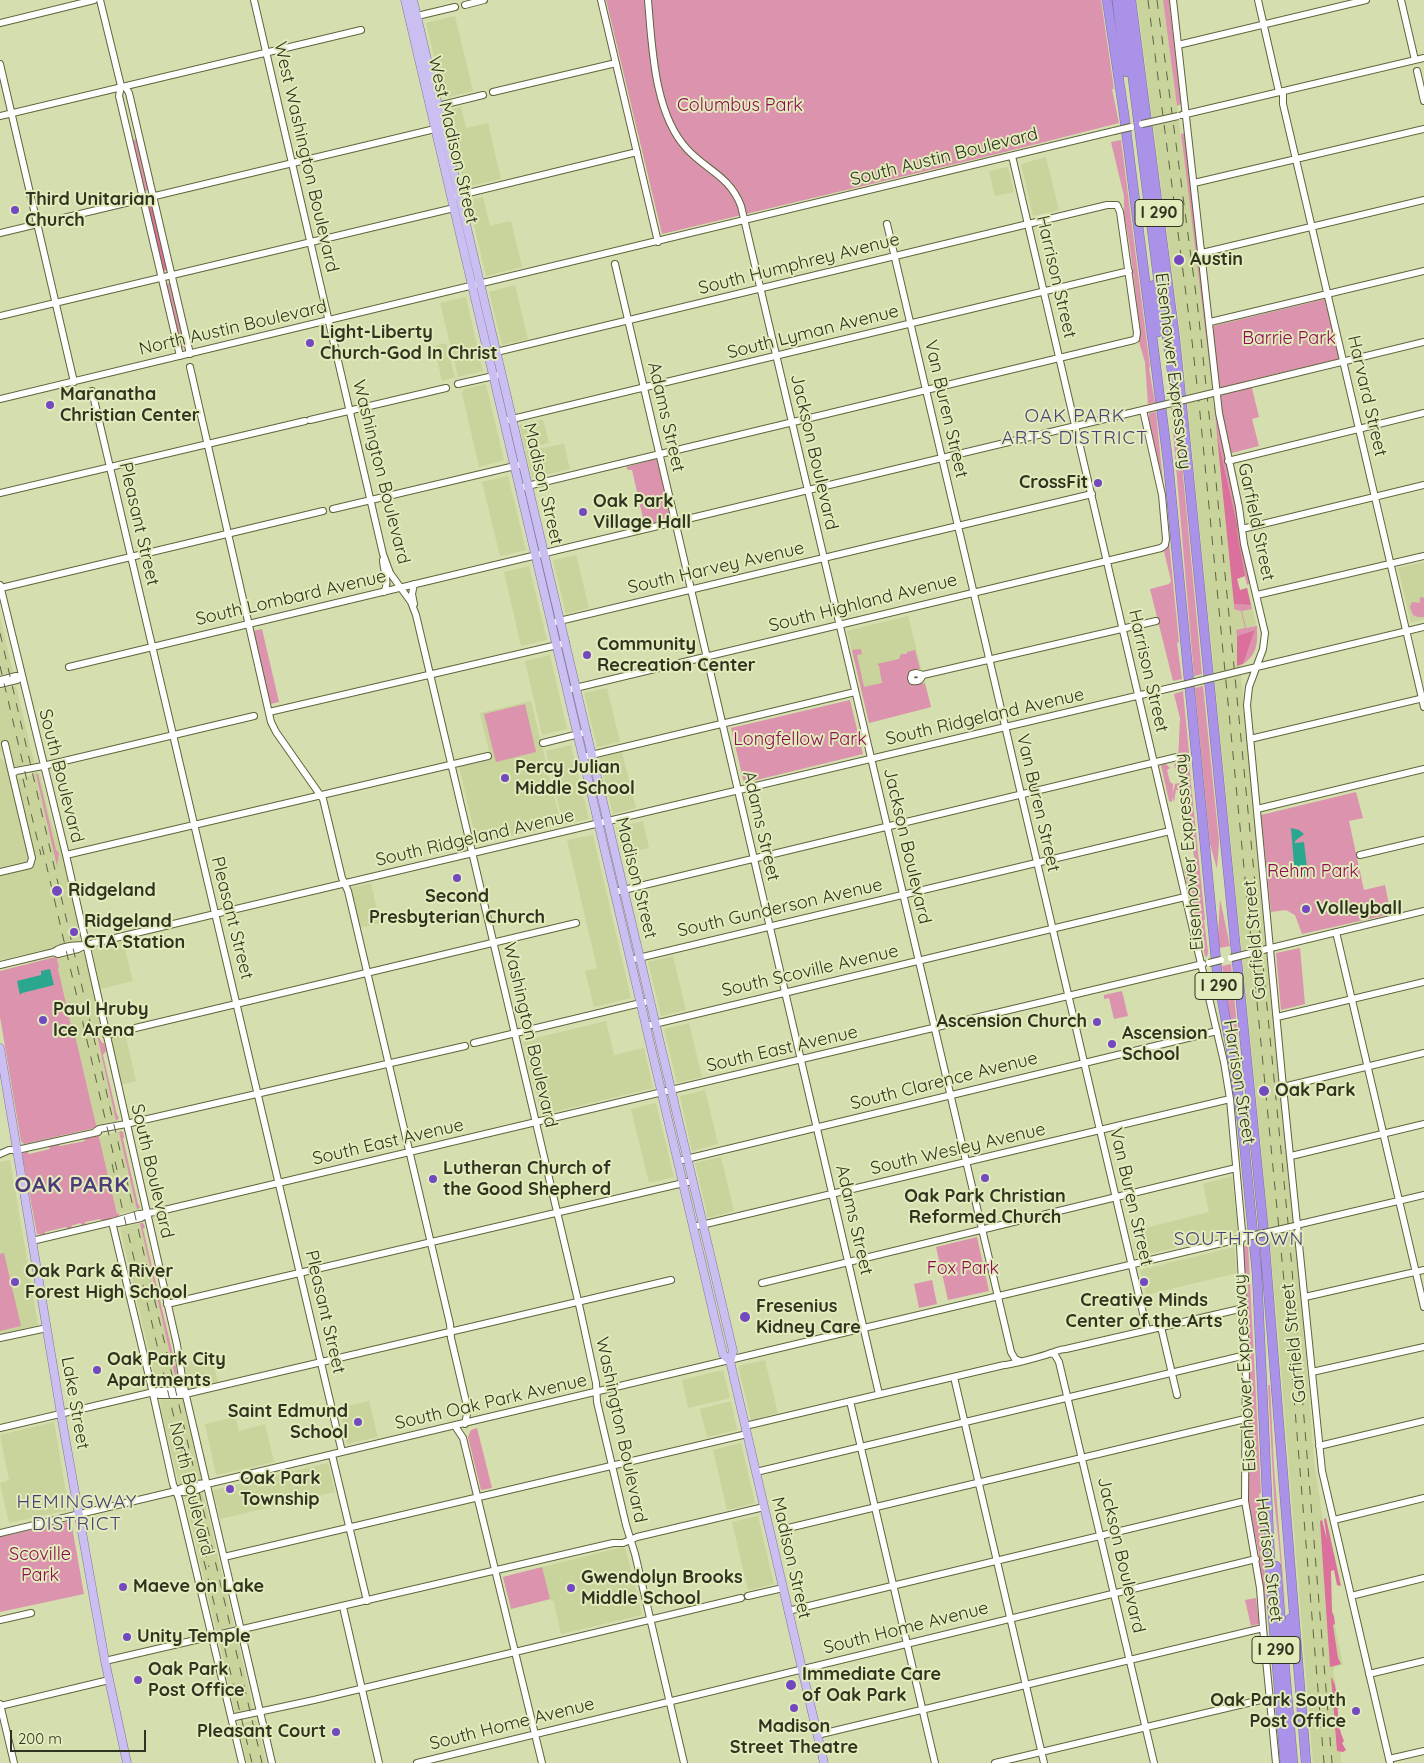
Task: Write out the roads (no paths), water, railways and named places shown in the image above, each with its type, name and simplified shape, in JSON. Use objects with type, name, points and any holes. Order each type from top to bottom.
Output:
[{"type":"highway","name":"Eisenhower Expressway","points":[[1107,0],[1168,462],[1217,971],[1238,1094],[1256,1265],[1272,1604],[1285,1763]]},
{"type":"highway","points":[[1116,0],[1174,388],[1184,427]]},
{"type":"highway","points":[[1123,0],[1154,286],[1158,333],[1156,362]]},
{"type":"highway","name":"Eisenhower Expressway","points":[[1131,0],[1175,339],[1184,427],[1262,1215],[1306,1763]]},
{"type":"highway","points":[[1269,1537],[1276,1566],[1293,1763]]},
{"type":"highway","points":[[1293,1599],[1290,1620],[1290,1651],[1298,1763]]},
{"type":"main road","name":"West Madison Street","points":[[404,0],[413,17]]},
{"type":"main road","name":"West Madison Street","points":[[413,0],[413,17],[476,286]]},
{"type":"main road","name":"West Madison Street","points":[[455,196],[454,208],[476,286]]},
{"type":"main road","name":"Madison Street","points":[[476,286],[502,374],[733,1351],[730,1361],[824,1763]]},
{"type":"main road","name":"Madison Street","points":[[476,286],[493,376],[723,1354],[730,1361]]},
{"type":"main road","name":"Lake Street","points":[[0,1048],[61,1414],[105,1661],[127,1763]]},
{"type":"street","points":[[0,23],[94,0]]},
{"type":"street","points":[[100,0],[121,86],[119,96],[180,356]]},
{"type":"street","name":"West Washington Boulevard","points":[[254,0],[329,321]]},
{"type":"street","points":[[464,5],[484,0]]},
{"type":"street","points":[[601,0],[658,242]]},
{"type":"street","name":"Jackson Boulevard","points":[[648,0],[657,78],[670,125],[687,150],[715,171],[730,186],[738,199],[745,221],[1010,1352],[1018,1360]]},
{"type":"street","name":"Garfield Street","points":[[1173,0],[1182,115],[1194,183],[1210,322],[1215,393],[1244,544],[1257,595],[1265,638],[1247,695],[1250,739],[1269,948],[1291,1156],[1296,1225],[1322,1470],[1389,1761]]},
{"type":"street","name":"Harvard Street","points":[[1258,0],[1281,91],[1424,707]]},
{"type":"street","points":[[1178,45],[1366,0]]},
{"type":"street","points":[[1401,0],[1415,60]]},
{"type":"street","points":[[413,17],[455,7]]},
{"type":"street","points":[[0,116],[361,30]]},
{"type":"street","name":"South Austin Boulevard","points":[[476,286],[1424,58]]},
{"type":"street","points":[[493,92],[616,63]]},
{"type":"street","points":[[0,64],[74,382]]},
{"type":"street","points":[[1417,71],[1424,101]]},
{"type":"street","points":[[121,86],[126,88],[129,93],[190,354]]},
{"type":"street","points":[[434,106],[484,95]]},
{"type":"street","points":[[0,233],[439,128]]},
{"type":"street","points":[[1194,183],[1424,129]]},
{"type":"street","points":[[455,196],[637,152]]},
{"type":"street","name":"Harrison Street","points":[[1012,156],[1224,1062],[1230,1099],[1244,1237],[1240,1245],[1246,1355],[1245,1501],[1260,1588],[1276,1763]]},
{"type":"street","points":[[1202,253],[1424,200]]},
{"type":"street","name":"South Humphrey Avenue","points":[[488,354],[1110,204],[1117,205],[1120,212],[1129,270]]},
{"type":"street","points":[[0,316],[454,208]]},
{"type":"street","name":"Van Buren Street","points":[[887,224],[1147,1330]]},
{"type":"street","name":"Adams Street","points":[[615,264],[879,1394]]},
{"type":"street","points":[[520,488],[1136,338],[1137,333],[1129,270]]},
{"type":"street","name":"South Lyman Avenue","points":[[504,421],[1129,270]]},
{"type":"street","points":[[1210,322],[1424,271]]},
{"type":"street","name":"North Austin Boulevard","points":[[0,399],[476,286]]},
{"type":"street","name":"Washington Boulevard","points":[[329,321],[383,554],[390,573],[411,602],[416,615],[578,1301],[596,1383],[597,1402],[629,1539],[651,1619],[684,1763]]},
{"type":"street","name":"South Lombard Avenue","points":[[69,667],[1424,342]]},
{"type":"street","points":[[190,367],[269,712],[276,732],[324,803],[348,891],[431,1242],[467,1406],[469,1422],[463,1438]]},
{"type":"street","points":[[458,384],[502,374]]},
{"type":"street","points":[[0,493],[446,388]]},
{"type":"street","name":"Pleasant Street","points":[[92,391],[342,1452]]},
{"type":"street","name":"South Highland Avenue","points":[[567,690],[1159,548],[1165,545],[1166,538],[1162,495],[1143,410]]},
{"type":"street","points":[[1228,460],[1424,413]]},
{"type":"street","points":[[332,509],[523,464]]},
{"type":"street","points":[[1242,528],[1424,485]]},
{"type":"street","name":"South Harvey Avenue","points":[[551,623],[1092,494]]},
{"type":"street","points":[[0,586],[323,511]]},
{"type":"street","points":[[383,554],[383,567],[387,581],[384,592]]},
{"type":"street","points":[[1257,595],[1424,556]]},
{"type":"street","points":[[414,584],[412,594],[416,615]]},
{"type":"street","name":"South Boulevard","points":[[0,586],[66,855],[186,1393],[272,1763]]},
{"type":"street","points":[[923,676],[1156,620]]},
{"type":"street","name":"South Ridgeland Avenue","points":[[0,965],[54,952],[65,947],[86,945],[1424,627]]},
{"type":"street","points":[[269,712],[566,643]]},
{"type":"street","points":[[0,680],[16,676],[21,677]]},
{"type":"street","points":[[0,684],[17,680],[21,677]]},
{"type":"street","points":[[583,757],[855,692]]},
{"type":"street","points":[[1250,739],[1423,698]]},
{"type":"street","points":[[12,774],[16,771],[254,716]]},
{"type":"street","points":[[543,742],[587,732]]},
{"type":"street","points":[[0,872],[30,865],[32,858],[5,744]]},
{"type":"street","points":[[0,756],[9,760]]},
{"type":"street","points":[[66,855],[488,756]]},
{"type":"street","points":[[615,892],[1177,757]]},
{"type":"street","points":[[1257,809],[1424,769]]},
{"type":"street","name":"South Gunderson Avenue","points":[[630,960],[1170,831]]},
{"type":"street","points":[[1360,855],[1424,840]]},
{"type":"street","name":"South Scoville Avenue","points":[[646,1026],[1186,897]]},
{"type":"street","name":"South East Avenue","points":[[32,1241],[1424,911]]},
{"type":"street","points":[[106,1035],[576,923]]},
{"type":"street","points":[[1336,932],[1424,1307]]},
{"type":"street","points":[[1277,1017],[1424,982]]},
{"type":"street","points":[[474,1043],[650,1001]]},
{"type":"street","name":"South Clarence Avenue","points":[[678,1161],[1217,1031]]},
{"type":"street","points":[[0,1154],[9,1150],[17,1150],[99,1129],[465,1046]]},
{"type":"street","points":[[1283,1087],[1424,1053]]},
{"type":"street","name":"South Wesley Avenue","points":[[694,1227],[1230,1099]]},
{"type":"street","points":[[1291,1156],[1424,1124]]},
{"type":"street","points":[[762,1283],[1236,1168]]},
{"type":"street","points":[[167,1304],[692,1181]]},
{"type":"street","name":"South Oak Park Avenue","points":[[0,1532],[176,1492],[188,1486],[202,1483],[207,1484],[730,1361],[1424,1195]]},
{"type":"street","name":"North Boulevard","points":[[112,1222],[242,1763]]},
{"type":"street","points":[[1305,1297],[1424,1270]]},
{"type":"street","points":[[0,1428],[158,1391],[180,1390],[186,1393],[671,1280]]},
{"type":"street","points":[[224,1557],[612,1466],[850,1401],[1015,1364],[1018,1360],[1053,1354],[1055,1350],[1244,1308]]},
{"type":"street","points":[[1161,1327],[1177,1395]]},
{"type":"street","points":[[0,1338],[47,1328]]},
{"type":"street","points":[[1312,1372],[1424,1347]]},
{"type":"street","name":"Jackson Boulevard","points":[[1053,1354],[1058,1359],[1068,1398],[1154,1763]]},
{"type":"street","points":[[756,1472],[1246,1355]]},
{"type":"street","points":[[954,1377],[1044,1763]]},
{"type":"street","points":[[850,1401],[935,1763]]},
{"type":"street","points":[[784,1529],[1245,1420]]},
{"type":"street","points":[[1320,1446],[1424,1421]]},
{"type":"street","points":[[455,1426],[463,1438],[542,1763]]},
{"type":"street","points":[[332,1455],[367,1601]]},
{"type":"street","points":[[1334,1520],[1424,1498]]},
{"type":"street","points":[[788,1611],[1245,1501]]},
{"type":"street","points":[[105,1661],[343,1607],[613,1543],[625,1538],[629,1539],[764,1507]]},
{"type":"street","name":"South Home Avenue","points":[[417,1763],[1256,1559]]},
{"type":"street","points":[[1351,1596],[1424,1578]]},
{"type":"street","points":[[232,1720],[258,1716],[260,1713],[783,1588]]},
{"type":"street","points":[[343,1607],[379,1763]]},
{"type":"street","points":[[0,1620],[31,1613]]},
{"type":"street","points":[[817,1735],[1263,1628]]},
{"type":"street","points":[[1369,1674],[1424,1660]]},
{"type":"street","points":[[14,1763],[0,1705],[109,1680]]},
{"type":"street","points":[[995,1763],[1269,1698]]},
{"type":"street","points":[[1389,1761],[1424,1751]]},
{"type":"water","points":[[1291,828],[1299,830],[1304,834],[1295,843],[1304,842],[1308,876],[1295,877]]},
{"type":"water","points":[[50,969],[54,985],[20,995],[17,981],[41,975],[41,971]]},
{"type":"railway","points":[[1148,0],[1199,403],[1287,1312],[1324,1763]]},
{"type":"railway","points":[[1157,0],[1198,310],[1215,471],[1289,1233],[1332,1763]]},
{"type":"railway","points":[[0,633],[262,1763]]},
{"type":"railway","points":[[0,666],[28,785]]},
{"type":"railway","points":[[23,779],[41,855]]},
{"type":"railway","points":[[42,846],[117,1170]]},
{"type":"railway","points":[[112,1164],[142,1293]]},
{"type":"railway","points":[[143,1285],[209,1567]]},
{"type":"railway","points":[[204,1561],[252,1763]]},
{"type":"place","name":"Third Unitarian Church","points":[[15,210]]},
{"type":"place","name":"Austin","points":[[1179,260]]},
{"type":"place","name":"Light-Liberty Church-God In Christ","points":[[310,343]]},
{"type":"place","name":"Maranatha Christian Center","points":[[50,405]]},
{"type":"place","name":"CrossFit","points":[[1098,483]]},
{"type":"place","name":"Oak Park Village Hall","points":[[583,512]]},
{"type":"place","name":"Community Recreation Center","points":[[587,655]]},
{"type":"place","name":"Percy Julian Middle School","points":[[505,778]]},
{"type":"place","name":"Second Presbyterian Church","points":[[457,878]]},
{"type":"place","name":"Ridgeland","points":[[57,891]]},
{"type":"place","name":"Volleyball","points":[[1306,909]]},
{"type":"place","name":"Ridgeland CTA Station","points":[[74,932]]},
{"type":"place","name":"Paul Hruby Ice Arena","points":[[43,1020]]},
{"type":"place","name":"Ascension Church","points":[[1097,1022]]},
{"type":"place","name":"Ascension School","points":[[1112,1044]]},
{"type":"place","name":"Oak Park","points":[[1264,1091]]},
{"type":"place","name":"Oak Park Christian Reformed Church","points":[[985,1178]]},
{"type":"place","name":"Lutheran Church of the Good Shepherd","points":[[433,1179]]},
{"type":"place","name":"Oak Park & River Forest High School","points":[[15,1282]]},
{"type":"place","name":"Creative Minds Center of the Arts","points":[[1144,1282]]},
{"type":"place","name":"Fresenius Kidney Care","points":[[745,1317]]},
{"type":"place","name":"Oak Park City Apartments","points":[[97,1370]]},
{"type":"place","name":"Saint Edmund School","points":[[358,1422]]},
{"type":"place","name":"Oak Park Township","points":[[230,1489]]},
{"type":"place","name":"Maeve on Lake","points":[[123,1587]]},
{"type":"place","name":"Gwendolyn Brooks Middle School","points":[[571,1588]]},
{"type":"place","name":"Unity Temple","points":[[127,1637]]},
{"type":"place","name":"Oak Park Post Office","points":[[138,1680]]},
{"type":"place","name":"Immediate Care of Oak Park","points":[[791,1685]]},
{"type":"place","name":"Madison Street Theatre","points":[[794,1708]]},
{"type":"place","name":"Oak Park South Post Office","points":[[1356,1711]]},
{"type":"place","name":"Pleasant Court","points":[[336,1732]]},
{"type":"district","name":"OAK PARK ARTS DISTRICT","points":[[1075,427]]},
{"type":"district","name":"OAK PARK","points":[[72,1185]]},
{"type":"district","name":"SOUTHTOWN","points":[[1239,1239]]},
{"type":"district","name":"HEMINGWAY DISTRICT","points":[[77,1513]]},
{"type":"park label","name":"Columbus Park","points":[[740,106]]},
{"type":"park label","name":"Barrie Park","points":[[1289,339]]},
{"type":"park label","name":"Longfellow Park","points":[[800,740]]},
{"type":"park label","name":"Rehm Park","points":[[1313,872]]},
{"type":"park label","name":"Fox Park","points":[[963,1269]]},
{"type":"park label","name":"Scoville Park","points":[[40,1565]]}]
